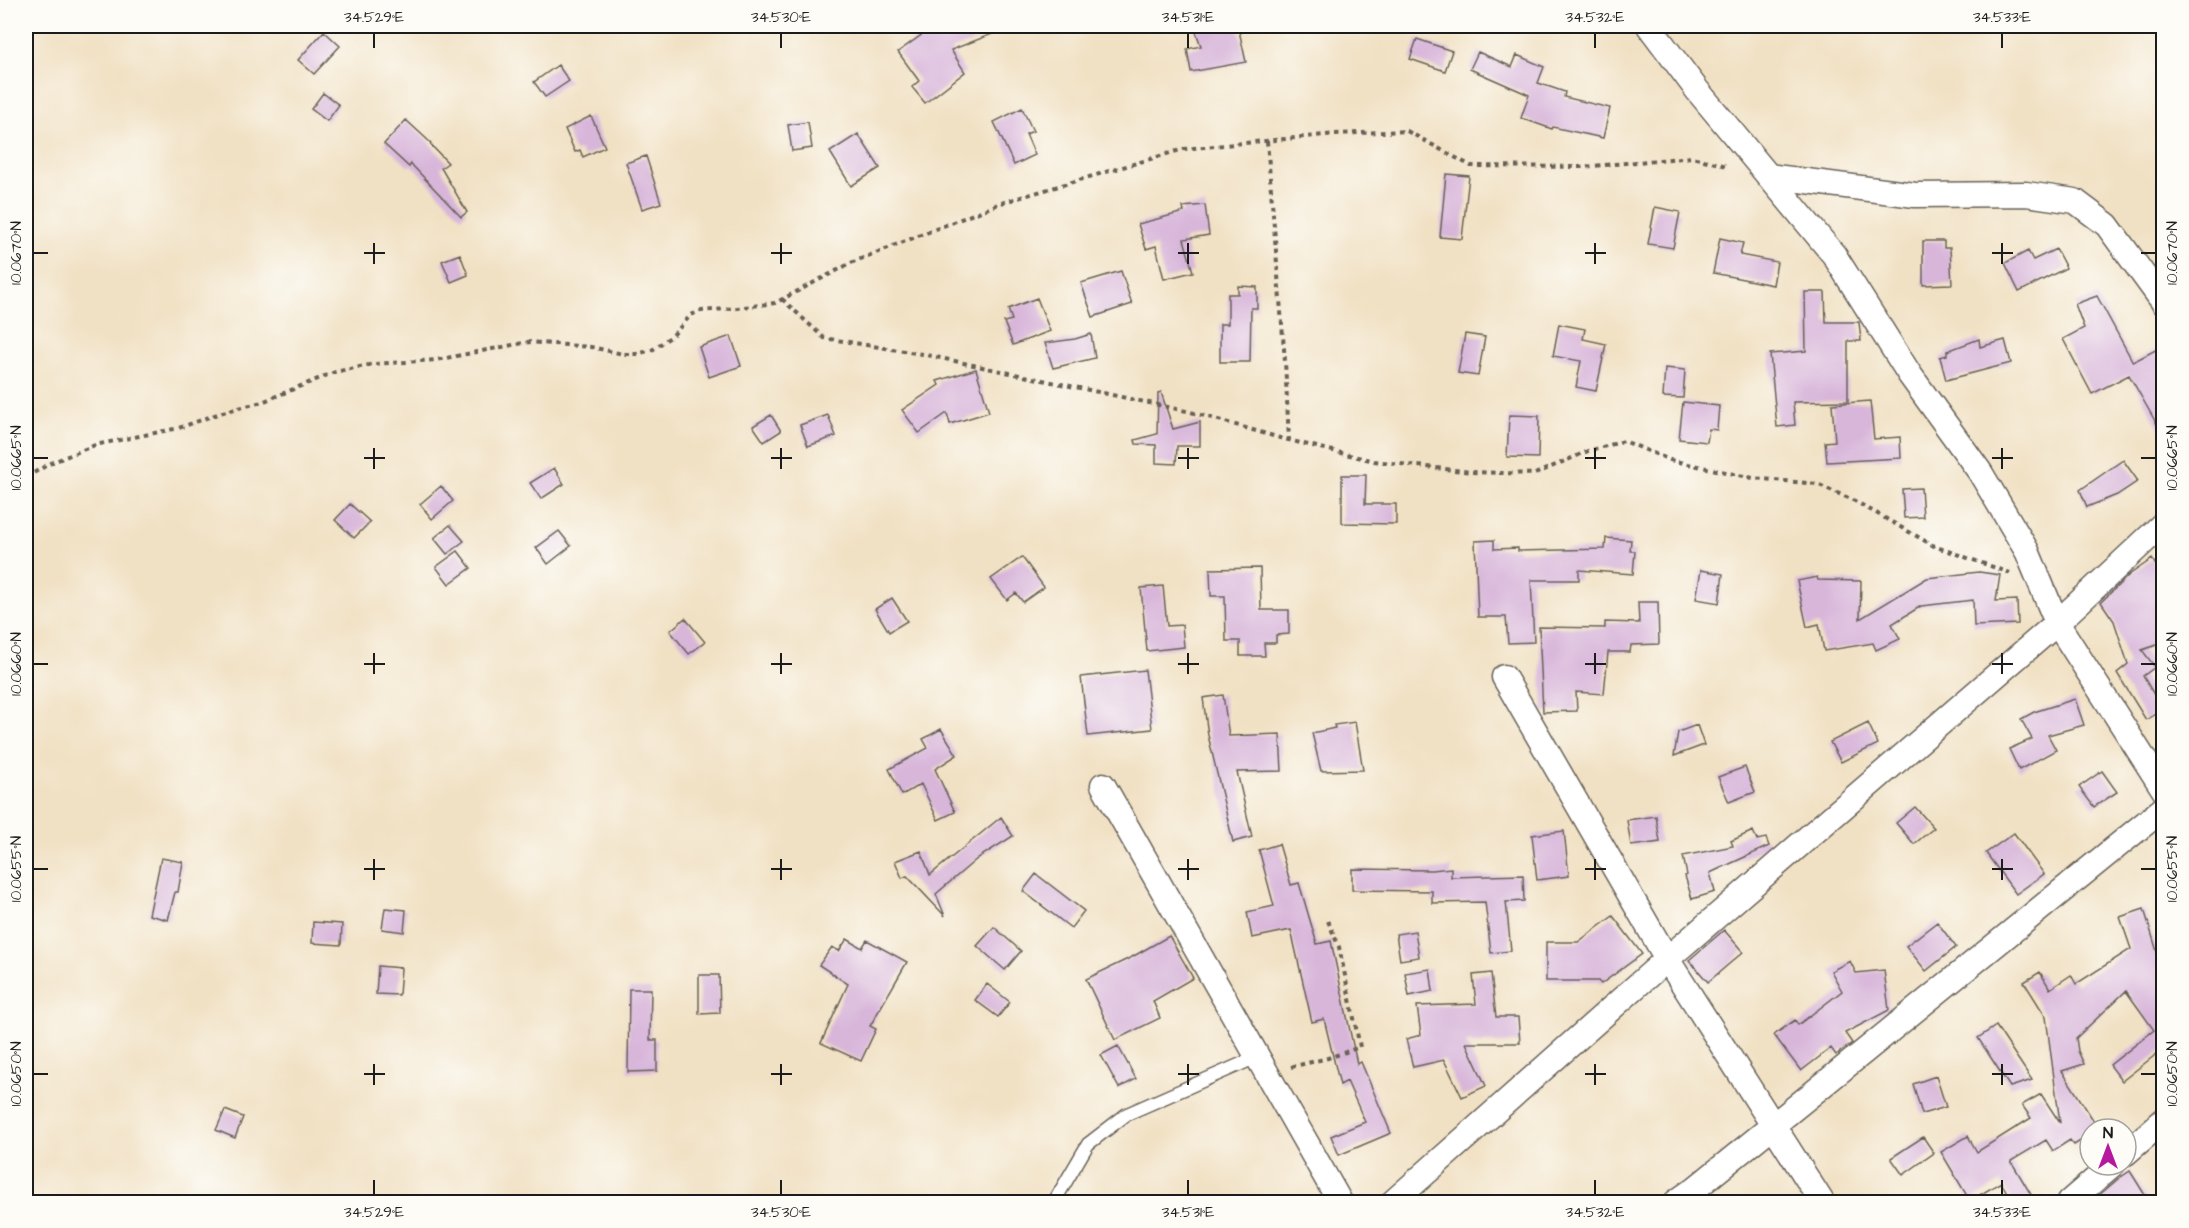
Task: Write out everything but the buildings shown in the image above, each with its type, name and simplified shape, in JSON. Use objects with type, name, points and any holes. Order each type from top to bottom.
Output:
[{"type":"street","points":[[1649,26],[1697,90],[1834,255],[1910,375],[1980,472],[2027,551],[2057,623],[2163,790]]},
{"type":"street","points":[[1768,176],[1915,195],[2026,194],[2075,201],[2107,225],[2163,303]]},
{"type":"street","points":[[1393,1203],[1667,959],[2057,623],[2163,523]]},
{"type":"street","points":[[1503,677],[1667,959],[1822,1203]]},
{"type":"street","points":[[1103,785],[1340,1203]]},
{"type":"street","points":[[1676,1203],[1773,1127],[2163,808]]},
{"type":"street","points":[[2138,1142],[2163,1120]]},
{"type":"street","points":[[2069,1203],[2098,1177]]},
{"type":"lane","points":[[1054,1203],[1088,1144],[1127,1114],[1262,1065]]},
{"type":"path","points":[[26,477],[53,462],[95,445],[180,428],[223,412],[262,402],[334,372],[374,364],[436,360],[528,342],[591,347],[623,354],[637,354],[652,350],[663,344],[691,315],[701,310],[775,303],[853,262],[1001,203],[1184,149],[1335,134],[1407,131],[1471,166],[1582,167],[1692,157],[1768,176]]},
{"type":"path","points":[[1267,141],[1285,361],[1289,440]]},
{"type":"path","points":[[782,299],[824,338],[922,354],[1191,412],[1374,461],[1471,471],[1535,474],[1588,451],[1624,441],[1670,460],[1753,478],[1817,484],[1853,500],[1934,546],[2040,582]]},
{"type":"path","points":[[1262,1065],[1329,1058],[1360,1047],[1339,947],[1328,921]]}]
